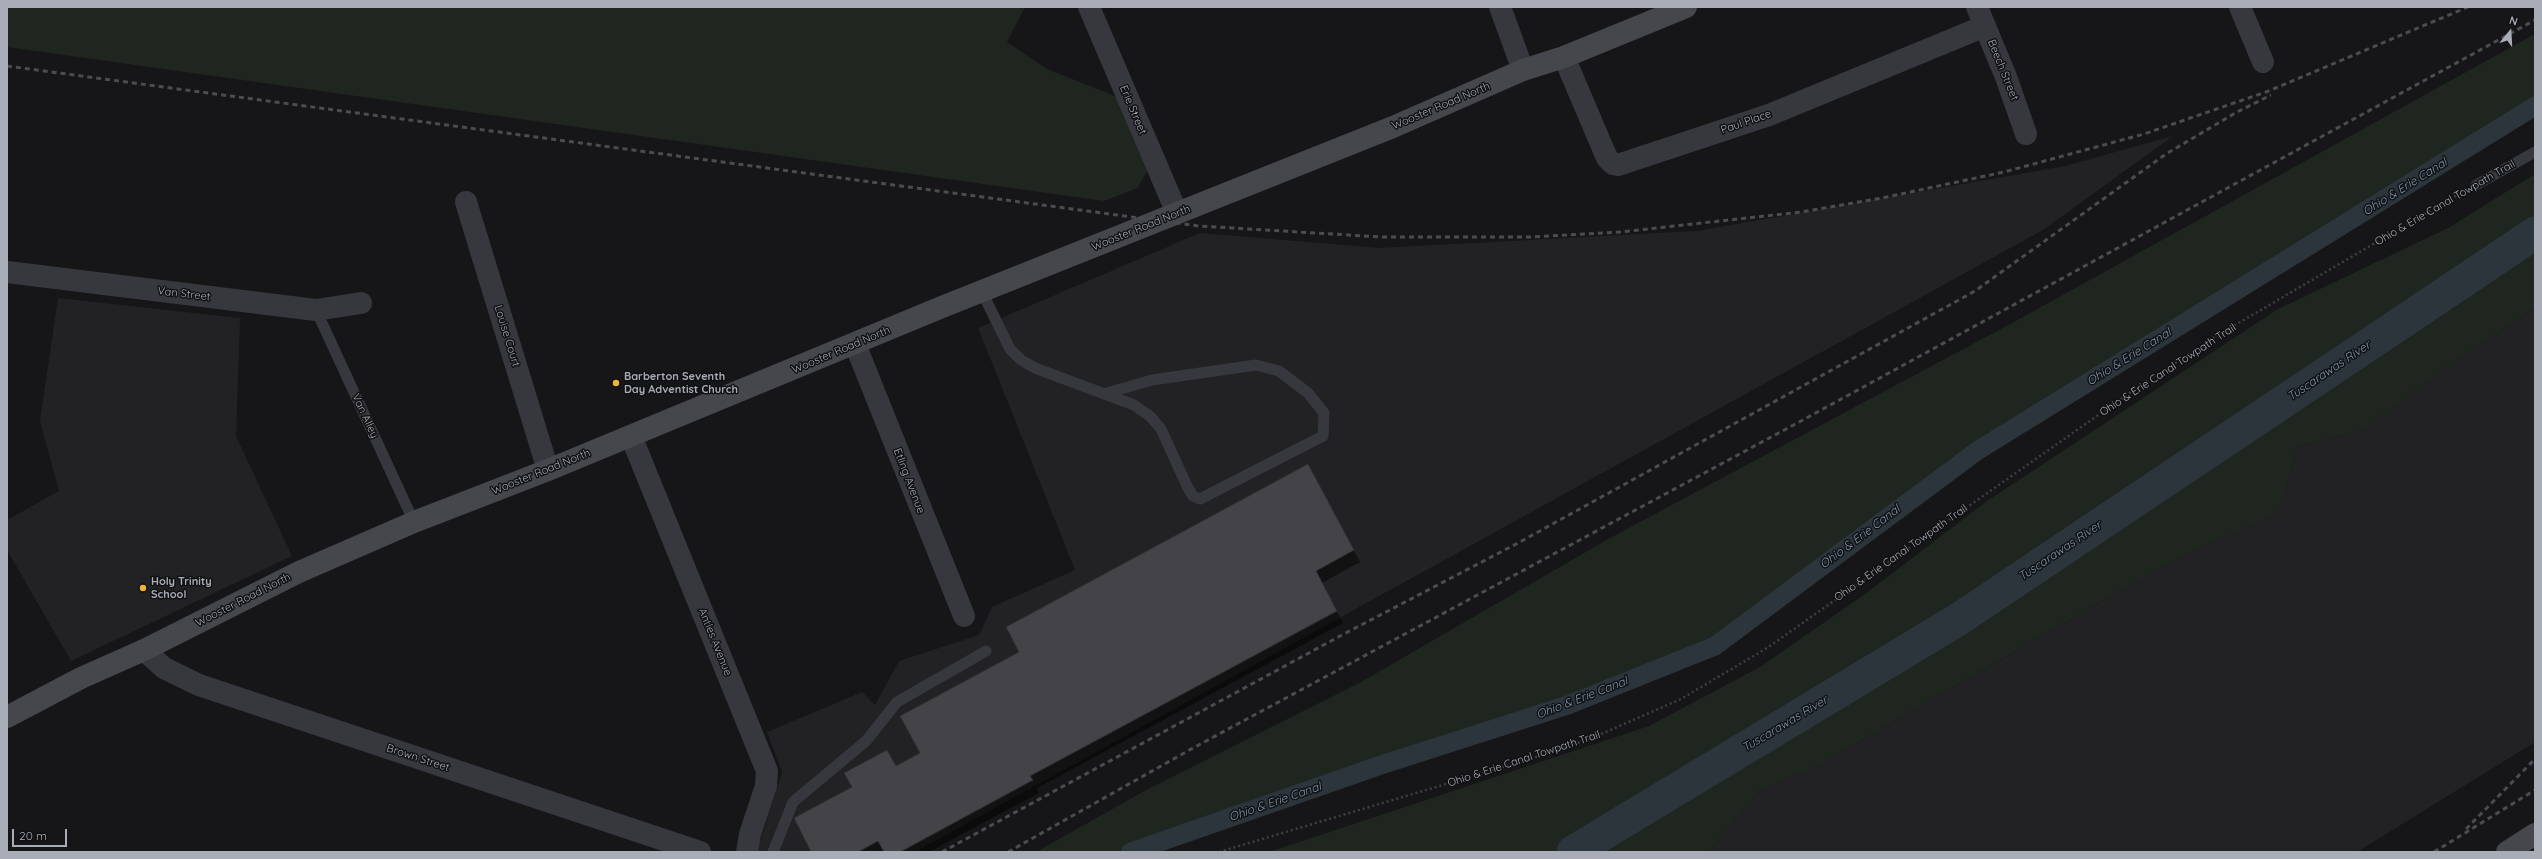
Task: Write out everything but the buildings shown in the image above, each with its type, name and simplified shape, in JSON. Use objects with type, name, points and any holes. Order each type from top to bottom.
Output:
[{"type":"main road","name":"Wooster Road North","points":[[7,717],[81,678],[144,650],[298,572],[414,522],[548,470],[1098,246],[1174,207],[1198,205],[1393,127],[1523,70],[1564,57],[1686,7]]},
{"type":"main road","points":[[2507,852],[2535,834]]},
{"type":"street","name":"Erie Street","points":[[1088,7],[1174,207]]},
{"type":"street","points":[[1500,7],[1523,70]]},
{"type":"street","points":[[2240,7],[2263,62]]},
{"type":"street","name":"Paul Place","points":[[1564,57],[1607,158],[1613,164],[1618,165],[1769,115],[1981,17]]},
{"type":"street","name":"Beech Street","points":[[1981,17],[2012,92],[2026,134]]},
{"type":"street","name":"Louise Court","points":[[466,202],[548,470]]},
{"type":"street","name":"Van Street","points":[[7,272],[316,310],[362,303]]},
{"type":"street","name":"Etling Avenue","points":[[855,344],[964,616]]},
{"type":"street","name":"Antles Avenue","points":[[631,436],[767,770],[766,786],[750,834],[748,852]]},
{"type":"street","name":"Brown Street","points":[[144,650],[164,668],[200,685],[700,852]]},
{"type":"lane","name":"Ohio & Erie Canal Towpath Trail","points":[[2476,185],[2535,152]]},
{"type":"lane","points":[[982,292],[1010,349],[1022,360],[1035,368],[1107,393],[1134,405],[1151,416],[1161,429],[1188,488],[1193,496],[1200,500],[1323,436],[1324,413],[1308,393],[1279,372],[1256,365],[1152,380],[1107,393]]},
{"type":"lane","name":"Van Alley","points":[[316,310],[414,522]]},
{"type":"lane","points":[[773,852],[793,802],[866,741],[897,702],[986,651]]},
{"type":"path","name":"Ohio & Erie Canal Towpath Trail","points":[[1219,852],[1553,752],[1599,735],[1681,699],[1766,648],[2069,434],[2218,335],[2476,185]]},
{"type":"shaded area","points":[[7,7],[1025,7],[1007,42],[1047,69],[1130,102],[1154,158],[1138,188],[1104,201],[7,47]]},
{"type":"shaded area","points":[[2535,34],[2535,106],[1977,451],[1715,646],[1135,852],[1036,852],[1148,789],[1361,682],[1610,538],[2012,323]]},
{"type":"shaded area","points":[[2173,136],[2043,230],[915,852],[757,852],[782,772],[767,732],[862,692],[875,705],[899,661],[979,635],[992,607],[1075,570],[978,328],[1200,233],[1379,248],[1697,231],[2065,166]]},
{"type":"shaded area","points":[[2535,174],[2535,308],[2448,367],[2364,430],[2298,447],[2278,514],[2195,551],[2118,592],[1816,767],[1759,791],[1709,852],[1269,852],[1649,726],[1760,667],[1865,594],[1987,501],[2278,309],[2448,228]]},
{"type":"shaded area","points":[[58,298],[240,318],[236,436],[292,556],[71,661],[7,550],[7,520],[59,491],[40,421]]},
{"type":"shaded area","points":[[2535,308],[2535,742],[2357,852],[1709,852],[1759,791],[1816,767],[2118,592],[2195,551],[2278,514],[2298,447],[2364,430],[2448,367]]},
{"type":"waterway","name":"Ohio & Erie Canal","points":[[1131,852],[1381,765],[1568,705],[1715,646],[1977,451],[2535,106]]},
{"type":"waterway","name":"Tuscarawas River","points":[[1573,852],[1959,619],[2535,233]]},
{"type":"railway","points":[[7,66],[1199,226],[1382,237],[1529,237],[1621,232],[1801,212],[1882,198],[2004,172],[2144,134],[2266,92],[2468,7]]},
{"type":"railway","points":[[1008,852],[1193,748],[1801,421],[2535,20]]},
{"type":"railway","points":[[942,852],[1342,635],[1518,543],[1975,291],[2166,154],[2237,112],[2271,95]]},
{"type":"railway","points":[[2466,829],[2535,759]]},
{"type":"railway","points":[[2434,852],[2535,790]]},
{"type":"place","name":"Barberton Seventh Day Adventist Church","points":[[616,383]]},
{"type":"place","name":"Holy Trinity School","points":[[143,588]]}]
